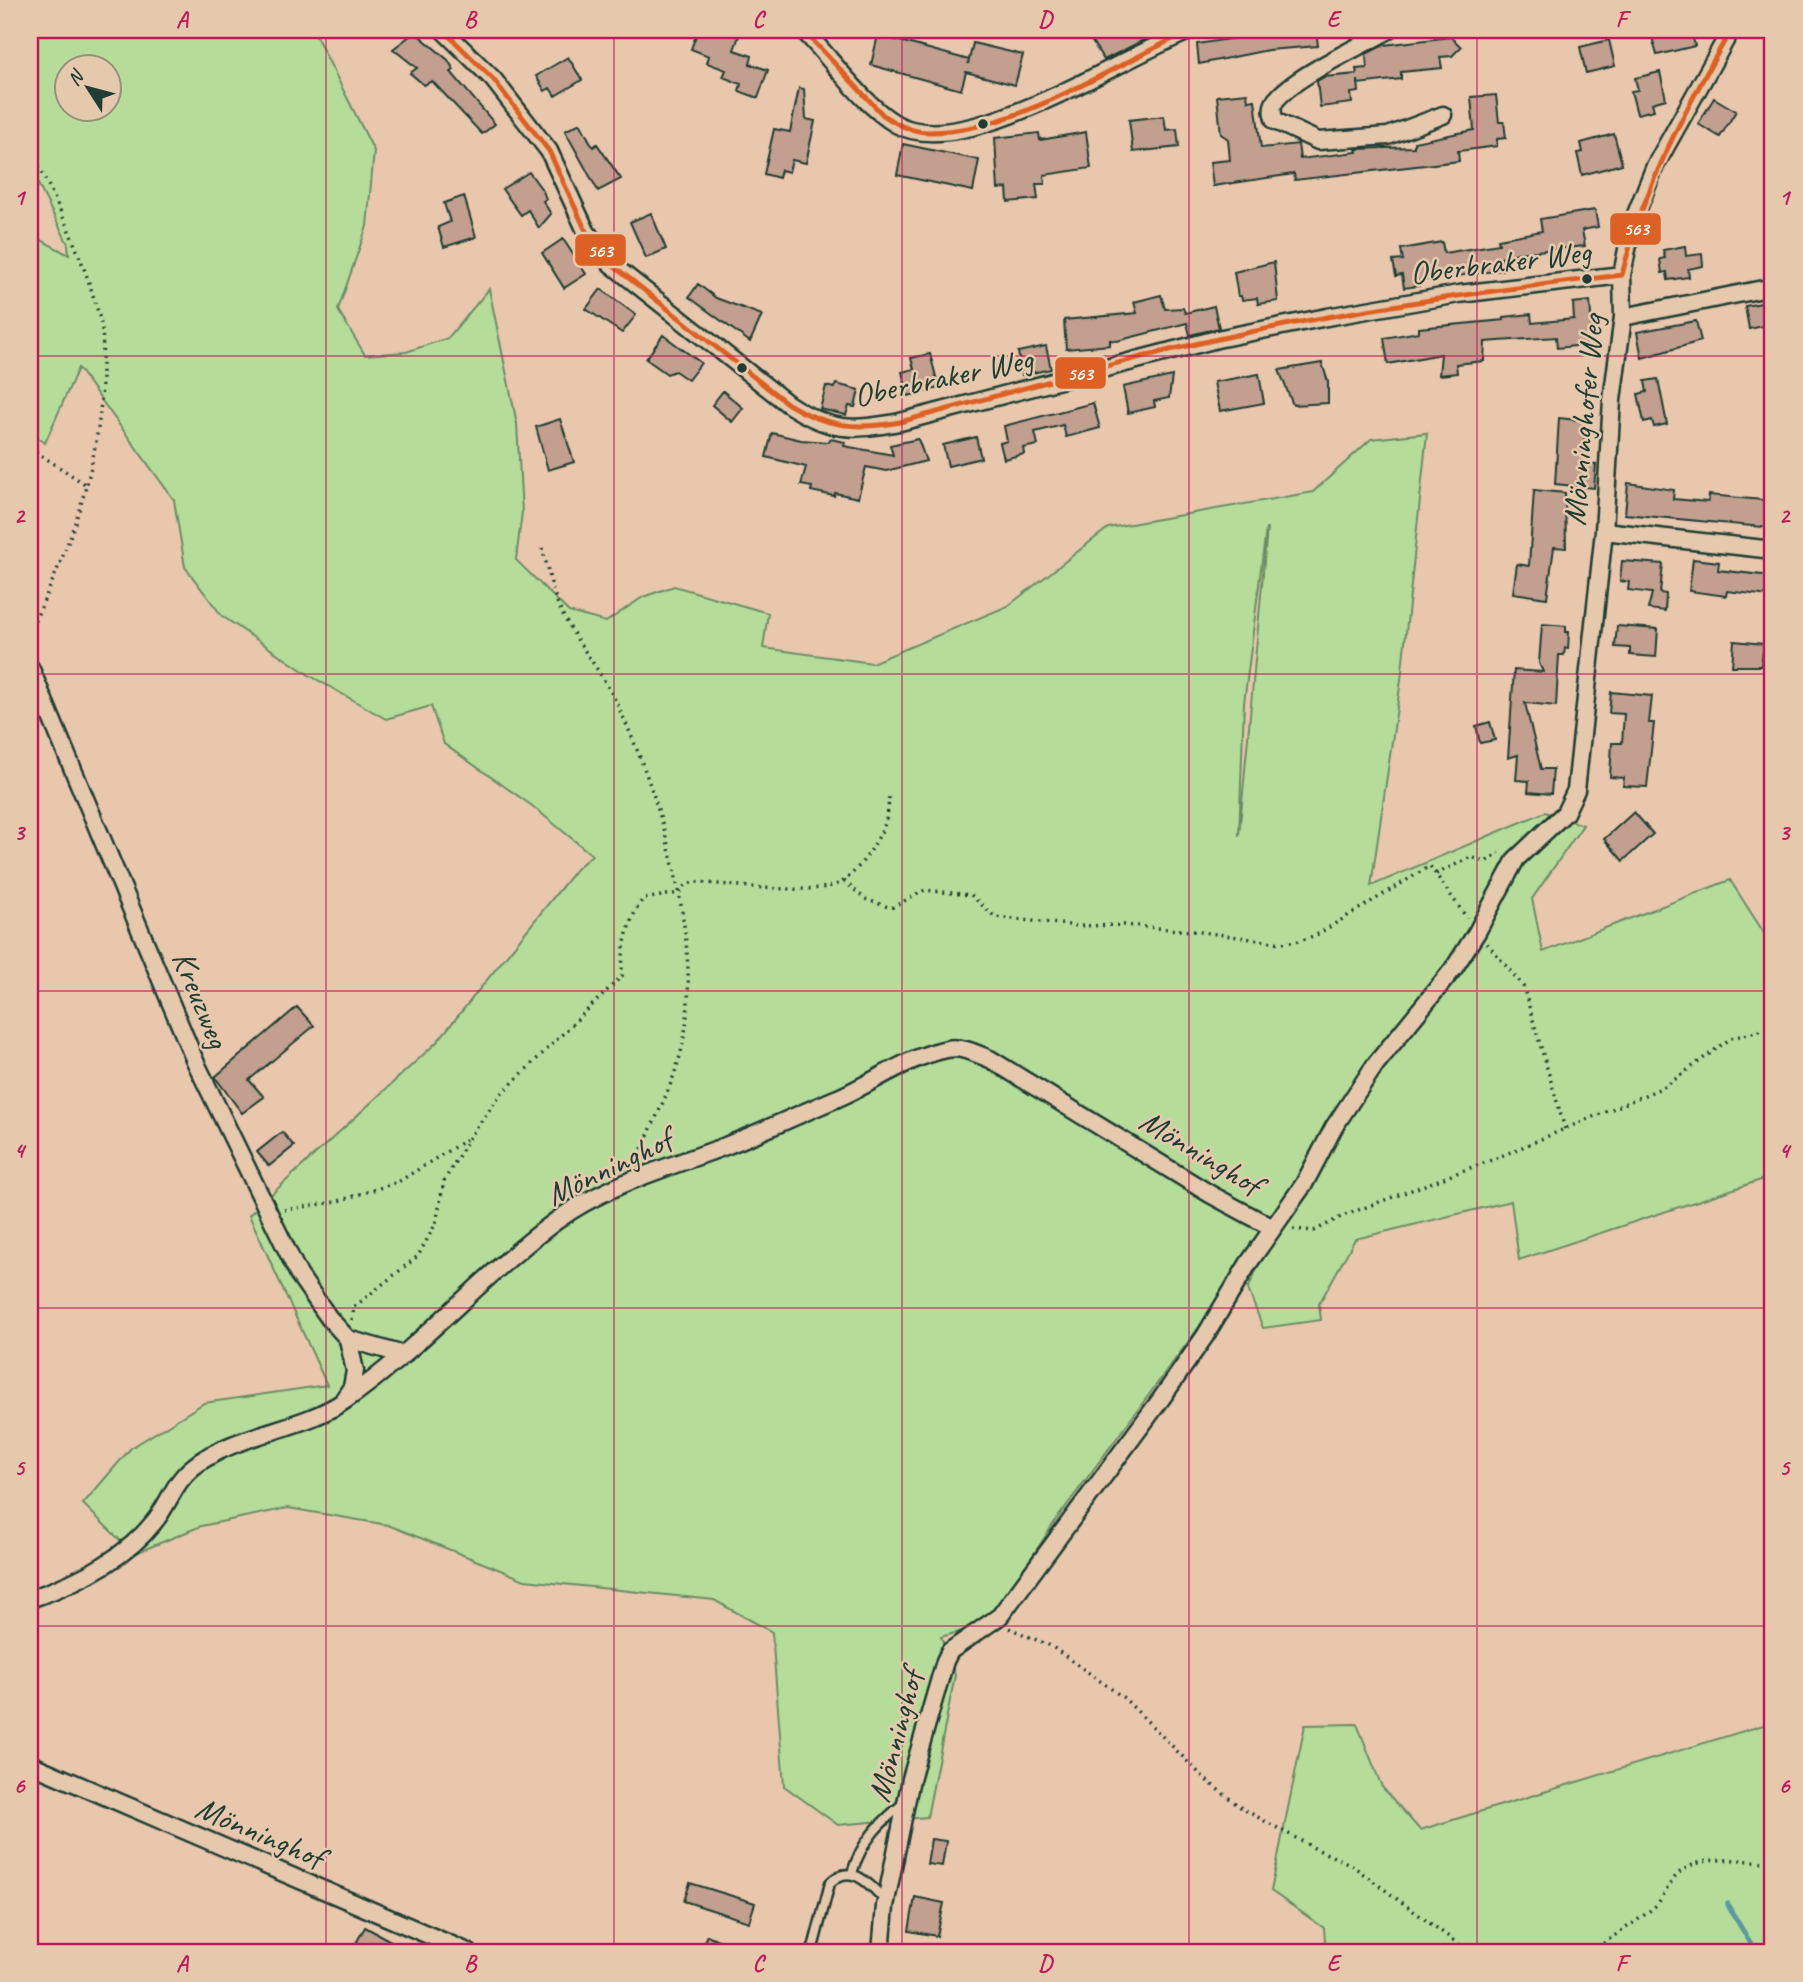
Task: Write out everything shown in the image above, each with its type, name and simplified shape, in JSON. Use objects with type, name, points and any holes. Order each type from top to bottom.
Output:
[{"type":"street","name":"Oberbraker Weg","points":[[443,30],[493,79],[549,151],[586,231],[611,264],[788,404],[815,421],[831,427],[874,427],[900,422],[1217,339],[1327,317],[1458,294],[1622,275]]},
{"type":"street","points":[[803,30],[879,111],[897,124],[928,132],[981,126],[1030,107],[1163,41],[1192,30]]},
{"type":"street","points":[[1389,30],[1294,85],[1275,101],[1272,111],[1275,121],[1318,141],[1388,136],[1443,115]]},
{"type":"street","name":"Mönninghofer Weg","points":[[1546,828],[1565,813],[1576,790],[1604,531],[1612,400],[1623,317],[1622,275],[1632,224],[1655,166],[1731,30]]},
{"type":"street","points":[[1623,317],[1773,287]]},
{"type":"street","points":[[1604,531],[1773,550]]},
{"type":"street","name":"Kreuzweg","points":[[30,667],[195,1061],[299,1275],[329,1318],[348,1339],[355,1371],[352,1387],[342,1403]]},
{"type":"street","name":"Mönninghof","points":[[881,1952],[886,1901],[908,1800],[950,1651],[1000,1616],[1198,1347],[1304,1184],[1334,1127],[1375,1065],[1454,968],[1478,932],[1516,859],[1546,828]]},
{"type":"street","name":"Mönninghof","points":[[30,1599],[69,1586],[126,1549],[155,1522],[172,1490],[194,1466],[250,1438],[306,1420],[342,1403],[404,1355],[504,1263],[558,1219],[628,1182],[727,1145],[846,1094],[926,1055],[950,1048],[968,1050],[990,1059],[1210,1194],[1273,1228]]},
{"type":"street","points":[[348,1339],[404,1355]]},
{"type":"street","name":"Mönninghof","points":[[30,1764],[468,1952]]},
{"type":"lane","points":[[852,1873],[859,1851],[875,1827],[908,1800]]},
{"type":"lane","points":[[812,1952],[830,1883],[842,1873],[852,1873],[863,1879],[886,1901]]},
{"type":"path","points":[[30,30],[30,35]]},
{"type":"path","points":[[30,147],[74,238],[102,327],[103,388],[96,453],[88,486],[59,569],[30,631]]},
{"type":"path","points":[[30,448],[88,486]]},
{"type":"path","points":[[542,548],[559,609],[603,673],[641,753],[679,892],[685,941],[687,1007],[683,1046],[674,1076],[628,1182]]},
{"type":"path","points":[[348,1339],[354,1307],[418,1256],[436,1223],[444,1181],[469,1138],[500,1095],[622,976],[622,950],[635,910],[643,899],[679,892],[687,884],[696,882],[808,889],[830,887],[844,881],[867,855],[888,822],[890,794]]},
{"type":"path","points":[[1436,874],[1471,857],[1485,862],[1506,849]]},
{"type":"path","points":[[844,881],[865,899],[891,908],[925,890],[971,895],[995,917],[1079,926],[1125,925],[1189,930],[1281,943],[1300,941],[1318,933],[1430,866],[1478,932],[1523,986],[1565,1129]]},
{"type":"path","points":[[1273,1228],[1314,1231],[1345,1215],[1565,1129],[1666,1086],[1731,1038],[1773,1028]]},
{"type":"path","points":[[267,1213],[335,1202],[398,1182],[469,1138]]},
{"type":"path","points":[[990,1623],[1051,1646],[1090,1672],[1124,1698],[1206,1780],[1243,1810],[1350,1864],[1469,1952]]},
{"type":"path","points":[[1592,1952],[1618,1930],[1655,1906],[1678,1874],[1690,1866],[1730,1860],[1773,1863]]},
{"type":"green space","points":[[30,30],[313,30],[374,151],[367,226],[338,310],[365,355],[406,352],[448,338],[489,289],[517,424],[522,512],[516,560],[569,612],[606,622],[643,597],[674,586],[768,613],[763,648],[872,663],[1008,606],[1108,528],[1313,492],[1371,439],[1427,433],[1401,680],[1371,886],[1545,812],[1583,825],[1532,899],[1543,952],[1730,880],[1773,947],[1773,1176],[1519,1260],[1511,1201],[1355,1239],[1319,1304],[1321,1320],[1263,1328],[1248,1289],[1258,1266],[1259,1234],[1208,1315],[1056,1520],[996,1612],[983,1625],[941,1637],[955,1675],[927,1817],[838,1825],[784,1786],[772,1632],[714,1600],[525,1580],[388,1525],[288,1508],[201,1526],[119,1560],[123,1543],[83,1504],[131,1448],[204,1403],[327,1385],[249,1215],[437,1042],[577,868],[592,855],[531,805],[444,744],[431,706],[386,719],[309,675],[222,616],[185,567],[174,500],[78,368],[45,443],[30,432],[30,234],[69,255],[68,244],[30,168]],"holes":[[[1267,529],[1239,836],[1244,703]]]},
{"type":"green space","points":[[1773,1722],[1773,1952],[1326,1952],[1324,1928],[1271,1891],[1305,1725],[1357,1724],[1382,1787],[1420,1830]]},
{"type":"building","points":[[698,30],[741,30],[734,50],[752,56],[750,64],[768,70],[758,98],[739,91],[741,84],[723,77],[726,70],[707,63],[709,56],[691,49]]},
{"type":"building","points":[[1109,30],[1141,30],[1146,39],[1104,60],[1091,40]]},
{"type":"building","points":[[1286,30],[1316,30],[1318,46],[1268,50],[1199,64],[1197,44]]},
{"type":"building","points":[[1650,30],[1691,30],[1695,46],[1657,55]]},
{"type":"building","points":[[415,32],[448,60],[454,70],[451,72],[495,124],[482,134],[432,81],[424,85],[410,73],[417,68],[393,49]]},
{"type":"building","points":[[878,35],[969,60],[973,43],[1023,55],[1015,85],[966,72],[961,90],[871,65]]},
{"type":"building","points":[[1451,37],[1461,47],[1452,56],[1440,57],[1442,68],[1401,72],[1401,79],[1358,84],[1359,92],[1351,93],[1352,103],[1320,107],[1317,81],[1324,77],[1357,74],[1356,69],[1367,68],[1366,54],[1384,45]]},
{"type":"building","points":[[1609,40],[1615,66],[1586,73],[1580,47]]},
{"type":"building","points":[[568,57],[582,80],[555,96],[550,88],[545,91],[536,76]]},
{"type":"building","points":[[1660,72],[1666,99],[1652,103],[1654,110],[1637,114],[1631,91],[1638,90],[1635,78]]},
{"type":"building","points":[[799,88],[804,89],[806,119],[815,121],[806,163],[792,160],[789,172],[781,170],[779,178],[764,174],[774,129],[790,132]]},
{"type":"building","points":[[1247,93],[1248,101],[1255,100],[1261,148],[1298,144],[1300,159],[1357,152],[1356,149],[1414,147],[1414,142],[1474,130],[1471,97],[1496,95],[1499,122],[1504,122],[1506,138],[1497,139],[1497,146],[1458,151],[1459,161],[1295,180],[1294,174],[1213,186],[1210,162],[1230,160],[1228,139],[1221,134],[1217,96]]},
{"type":"building","points":[[1714,98],[1736,111],[1720,137],[1698,124]]},
{"type":"building","points":[[1164,116],[1166,130],[1177,129],[1179,147],[1133,152],[1129,120]]},
{"type":"building","points":[[580,123],[593,147],[597,144],[621,179],[598,191],[565,131]]},
{"type":"building","points":[[1086,132],[1091,168],[1044,175],[1045,184],[1036,184],[1038,199],[1008,202],[1007,188],[998,189],[995,138],[1039,133],[1040,140]]},
{"type":"building","points":[[1614,134],[1622,164],[1582,175],[1577,153],[1583,152],[1581,143]]},
{"type":"building","points":[[903,144],[979,160],[973,191],[897,175]]},
{"type":"building","points":[[529,172],[543,191],[546,199],[543,201],[551,214],[539,228],[528,210],[521,215],[502,189]]},
{"type":"building","points":[[464,196],[476,237],[444,247],[438,227],[450,222],[444,203]]},
{"type":"building","points":[[1595,210],[1598,227],[1582,230],[1585,246],[1518,253],[1501,258],[1503,270],[1418,281],[1419,286],[1404,288],[1402,275],[1396,276],[1393,261],[1403,260],[1401,249],[1442,242],[1444,253],[1499,244],[1498,239],[1542,231],[1540,219]]},
{"type":"building","points":[[651,213],[666,249],[646,258],[630,222]]},
{"type":"building","points":[[563,239],[586,274],[564,288],[542,253]]},
{"type":"building","points":[[1685,246],[1686,256],[1702,254],[1703,266],[1688,269],[1689,277],[1668,280],[1667,272],[1662,273],[1660,259],[1665,258],[1663,250]]},
{"type":"building","points":[[1274,262],[1278,301],[1258,304],[1257,298],[1242,300],[1241,296],[1238,296],[1234,272]]},
{"type":"building","points":[[698,284],[716,298],[762,315],[750,342],[689,297]]},
{"type":"building","points":[[601,289],[636,315],[622,333],[586,309]]},
{"type":"building","points":[[1161,295],[1165,309],[1183,308],[1185,313],[1214,306],[1219,328],[1190,335],[1187,323],[1117,341],[1110,340],[1110,345],[1066,349],[1064,320],[1137,313],[1134,302]]},
{"type":"building","points":[[1590,301],[1593,344],[1557,348],[1556,337],[1485,342],[1484,361],[1456,364],[1457,373],[1439,375],[1441,354],[1388,364],[1384,338],[1419,332],[1419,328],[1504,320],[1504,317],[1531,314],[1532,323],[1574,319],[1573,303]]},
{"type":"building","points":[[1773,301],[1773,324],[1749,329],[1745,306]]},
{"type":"building","points":[[1696,321],[1701,341],[1642,358],[1637,332]]},
{"type":"building","points":[[663,335],[701,363],[688,380],[675,371],[667,374],[646,359]]},
{"type":"building","points":[[1046,346],[1051,369],[1022,375],[1018,352]]},
{"type":"building","points":[[930,354],[939,388],[908,396],[902,372],[914,369],[911,358]]},
{"type":"building","points":[[1322,363],[1328,382],[1328,403],[1293,405],[1279,370]]},
{"type":"building","points":[[1259,374],[1264,403],[1220,411],[1214,382]]},
{"type":"building","points":[[1172,376],[1169,398],[1154,401],[1155,407],[1128,413],[1123,387]]},
{"type":"building","points":[[1658,379],[1667,424],[1654,427],[1652,420],[1644,422],[1638,394],[1647,392],[1645,381]]},
{"type":"building","points":[[836,384],[859,390],[855,407],[849,406],[846,415],[820,409],[826,386],[834,388]]},
{"type":"building","points":[[723,391],[743,408],[732,422],[712,405]]},
{"type":"building","points":[[1093,403],[1100,428],[1066,437],[1063,425],[1035,432],[1038,445],[1023,448],[1024,454],[1004,459],[1000,443],[1007,441],[1004,426]]},
{"type":"building","points":[[1559,418],[1586,421],[1582,463],[1596,464],[1594,488],[1555,484]]},
{"type":"building","points":[[560,419],[574,462],[548,470],[536,427]]},
{"type":"building","points":[[772,433],[801,440],[829,442],[830,439],[845,442],[844,446],[893,455],[890,445],[918,439],[926,461],[886,471],[866,467],[858,498],[835,493],[834,496],[811,491],[812,487],[801,485],[806,467],[766,457]]},
{"type":"building","points":[[976,437],[981,458],[948,466],[943,445]]},
{"type":"building","points":[[1628,483],[1674,490],[1673,499],[1708,502],[1709,495],[1773,501],[1773,528],[1625,514]]},
{"type":"building","points":[[1534,490],[1565,493],[1566,548],[1554,547],[1547,598],[1513,593],[1517,564],[1529,566]]},
{"type":"building","points":[[1693,559],[1719,562],[1718,570],[1771,576],[1769,596],[1727,591],[1726,596],[1689,591]]},
{"type":"building","points":[[1622,561],[1663,564],[1660,593],[1666,594],[1665,611],[1648,609],[1652,593],[1628,590],[1629,582],[1620,581]]},
{"type":"building","points":[[1542,624],[1566,626],[1566,632],[1569,632],[1568,649],[1565,648],[1564,655],[1559,655],[1556,706],[1525,703],[1541,769],[1553,769],[1551,794],[1528,792],[1529,781],[1516,780],[1518,755],[1508,758],[1514,670],[1543,672],[1539,663]]},
{"type":"building","points":[[1617,626],[1658,629],[1656,657],[1630,655],[1630,648],[1615,647]]},
{"type":"building","points":[[1734,641],[1764,644],[1761,666],[1732,666]]},
{"type":"building","points":[[1611,692],[1652,696],[1649,723],[1654,723],[1647,787],[1623,786],[1624,778],[1610,777],[1612,743],[1622,743],[1624,714],[1609,713]]},
{"type":"building","points":[[1490,722],[1495,740],[1480,743],[1476,726]]},
{"type":"building","points":[[1634,812],[1653,834],[1623,861],[1604,839]]},
{"type":"building","points":[[297,1007],[314,1026],[249,1080],[264,1097],[242,1113],[215,1077]]},
{"type":"building","points":[[282,1132],[294,1146],[269,1166],[257,1152]]},
{"type":"building","points":[[931,1839],[946,1841],[942,1866],[927,1864]]},
{"type":"building","points":[[690,1883],[755,1903],[749,1922],[684,1901]]},
{"type":"building","points":[[915,1897],[944,1903],[937,1936],[909,1931]]},
{"type":"building","points":[[365,1927],[411,1952],[351,1952]]},
{"type":"building","points":[[707,1935],[745,1952],[699,1952]]},
{"type":"waterway","points":[[1727,1904],[1756,1952]]},
{"type":"transit line","name":"563","points":[[443,30],[493,79],[549,151],[586,231],[611,264],[788,404],[815,418],[856,426],[900,422],[1138,358],[1268,328],[1419,302],[1622,275],[1642,210],[1667,149],[1731,30]]},
{"type":"transit line","name":"563","points":[[803,30],[883,115],[904,127],[928,132],[961,129],[1029,109],[1063,95],[1192,30]]}]
